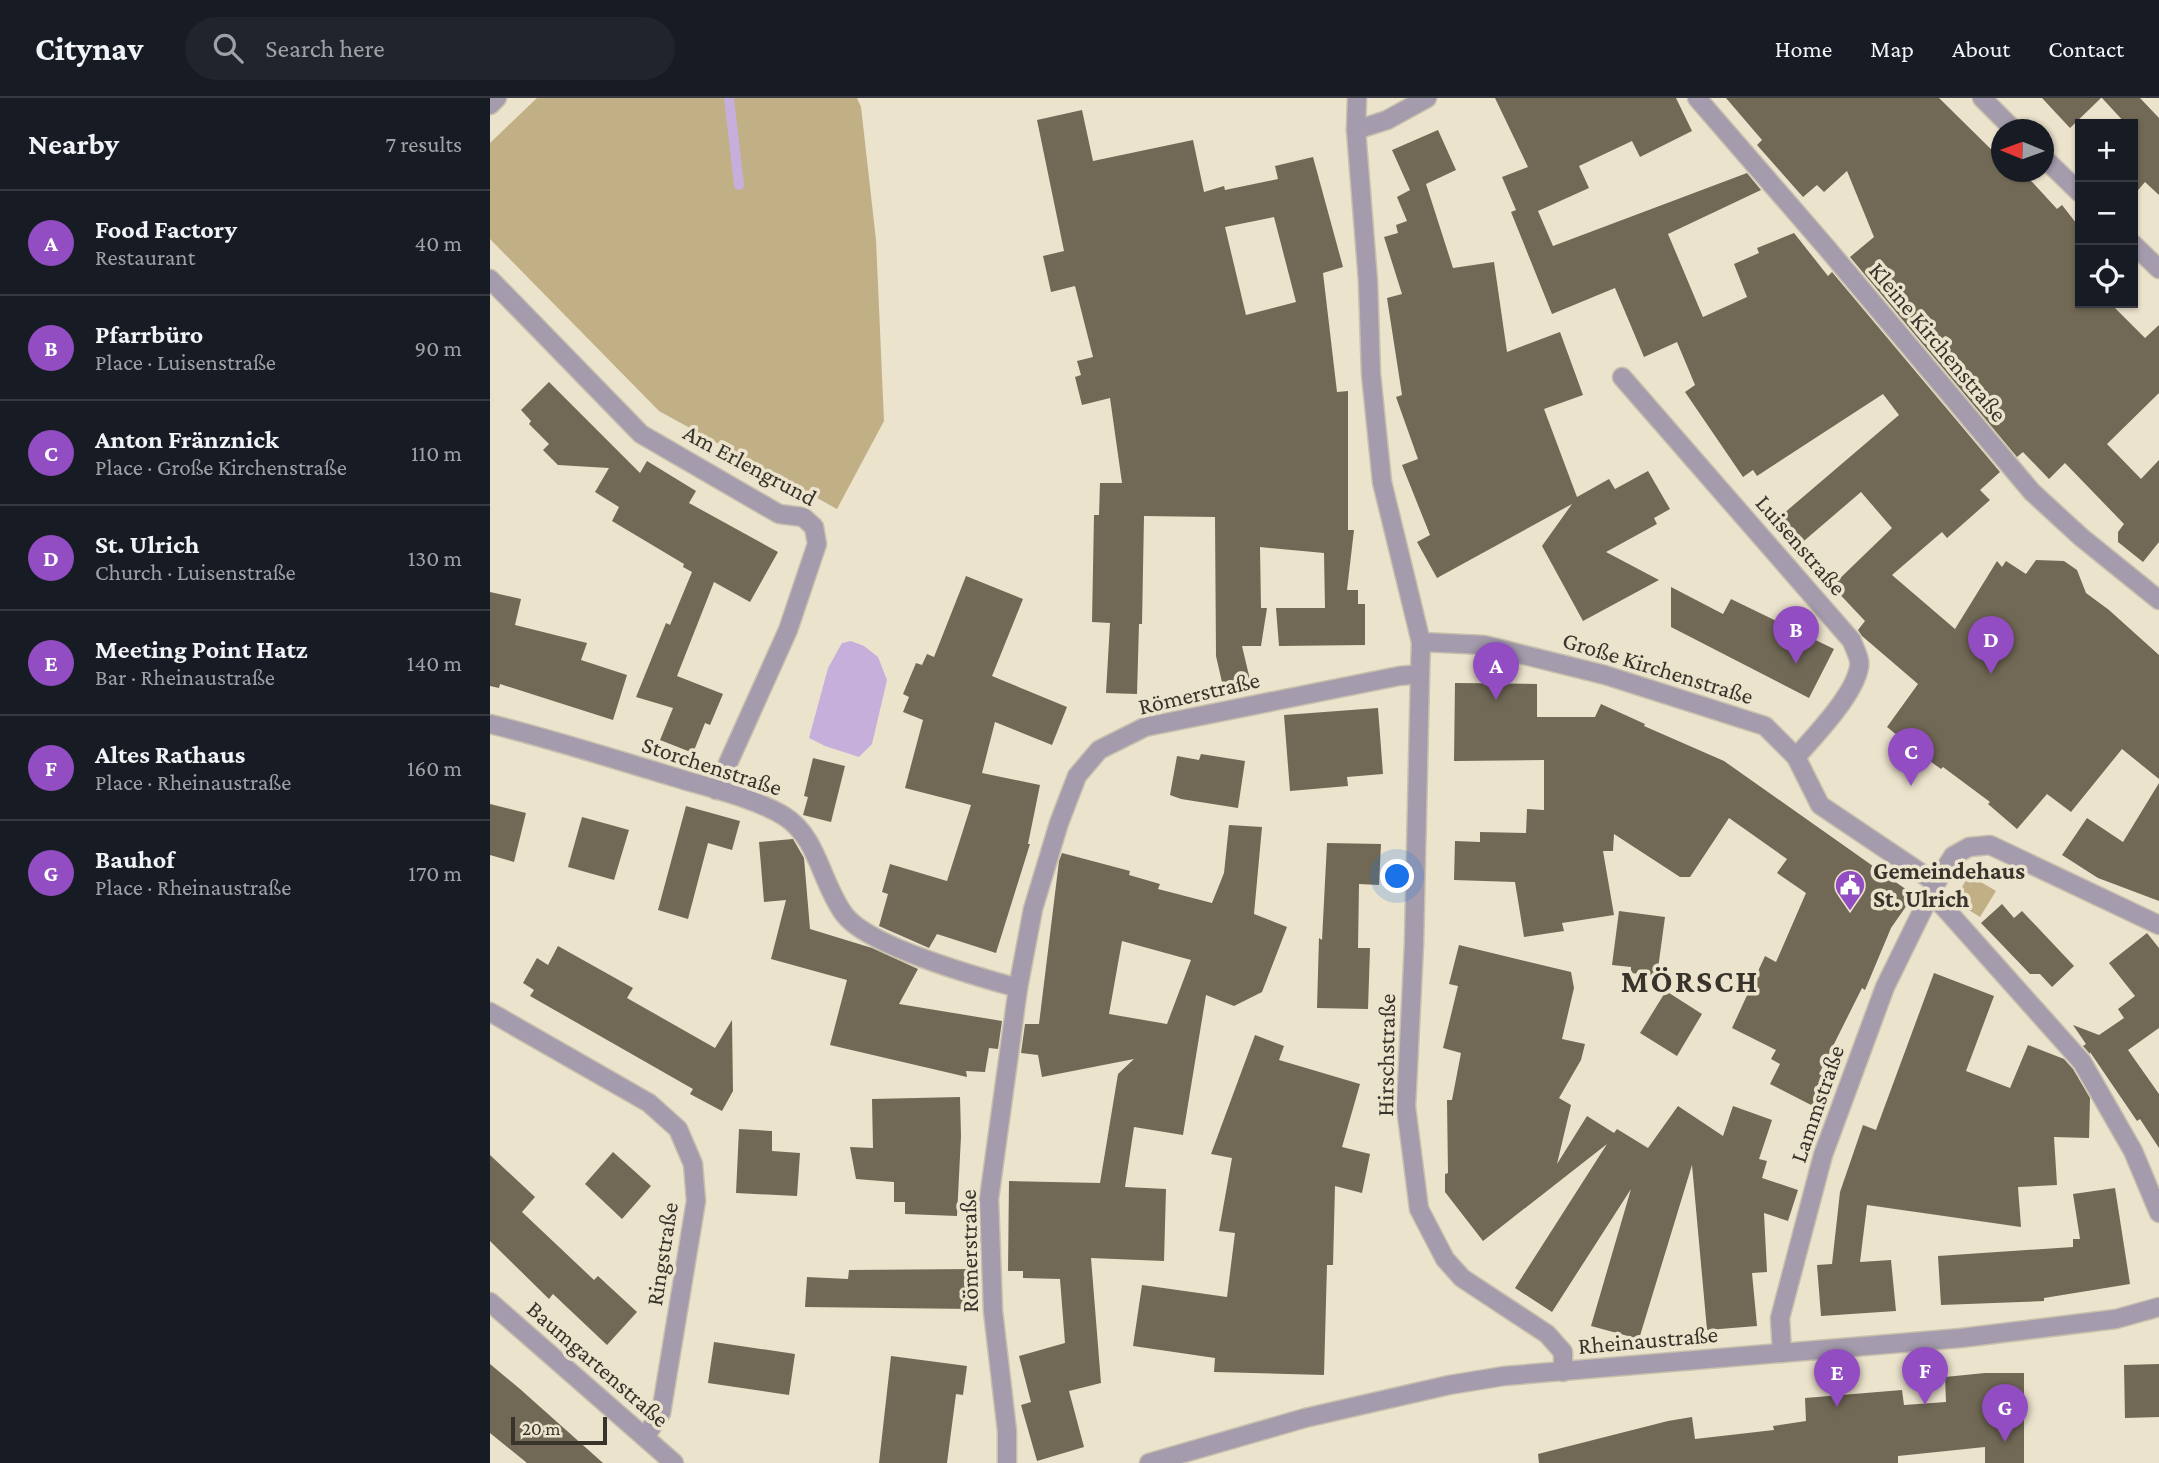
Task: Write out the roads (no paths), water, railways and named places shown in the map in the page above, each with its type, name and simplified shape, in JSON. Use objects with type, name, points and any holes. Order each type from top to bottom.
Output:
[{"type":"street","points":[[490,104],[497,98]]},
{"type":"street","points":[[1357,98],[1356,130],[1367,269],[1371,374],[1382,482],[1421,642],[1420,674]]},
{"type":"street","points":[[1356,130],[1387,120],[1427,98]]},
{"type":"street","name":"Kleine Kirchenstraße","points":[[1697,98],[2032,492],[2081,537],[2159,600]]},
{"type":"street","points":[[1982,98],[2003,119]]},
{"type":"street","points":[[2054,168],[2075,188]]},
{"type":"street","points":[[2134,245],[2159,269]]},
{"type":"street","name":"Am Erlengrund","points":[[490,279],[641,434],[779,514],[803,517],[814,527],[817,544],[788,630],[716,790]]},
{"type":"street","name":"Luisenstraße","points":[[1622,377],[1852,640],[1860,665],[1853,685],[1827,722],[1796,757]]},
{"type":"street","name":"Große Kirchenstraße","points":[[1421,642],[1484,645],[1605,675],[1765,726],[1796,757],[1821,805],[1933,890]]},
{"type":"street","name":"Römerstraße","points":[[1007,1463],[1007,1431],[993,1311],[989,1199],[1018,988],[1033,909],[1059,823],[1077,776],[1099,751],[1145,727],[1420,674]]},
{"type":"street","name":"Hirschstraße","points":[[1420,674],[1414,944],[1406,1107],[1419,1209],[1445,1259],[1462,1278],[1547,1334],[1563,1352],[1563,1372]]},
{"type":"street","name":"Storchenstraße","points":[[490,724],[716,790],[783,815],[798,826],[814,850],[845,916],[859,928],[959,972],[1018,988]]},
{"type":"street","points":[[2159,925],[1990,845],[1969,847],[1953,856],[1933,890],[1942,905],[2082,1062],[2133,1151],[2159,1213]]},
{"type":"street","name":"Lammstraße","points":[[1782,1353],[1780,1318],[1823,1155],[1885,987],[1933,890]]},
{"type":"street","name":"Ringstraße","points":[[490,1012],[649,1103],[678,1129],[693,1164],[696,1201],[661,1413],[645,1437]]},
{"type":"street","name":"Baumgartenstraße","points":[[490,1302],[674,1463]]},
{"type":"street","name":"Rheinaustraße","points":[[1149,1463],[1305,1418],[1400,1395],[1504,1376],[1961,1338],[2116,1319],[2159,1307]]},
{"type":"waterway","points":[[729,98],[739,185]]},
{"type":"place","name":"Pfarrbüro","points":[[1796,664]]},
{"type":"place","name":"St. Ulrich","points":[[1991,674]]},
{"type":"place","name":"Food Factory","points":[[1496,700]]},
{"type":"place","name":"Anton Fränznick","points":[[1911,786]]},
{"type":"place","name":"Gemeindehaus St. Ulrich","points":[[1850,912]]},
{"type":"place","name":"Altes Rathaus","points":[[1925,1405]]},
{"type":"place","name":"Meeting Point Hatz","points":[[1837,1407]]},
{"type":"place","name":"Bauhof","points":[[2005,1442]]},
{"type":"district","name":"MÖRSCH","points":[[1690,981]]}]
